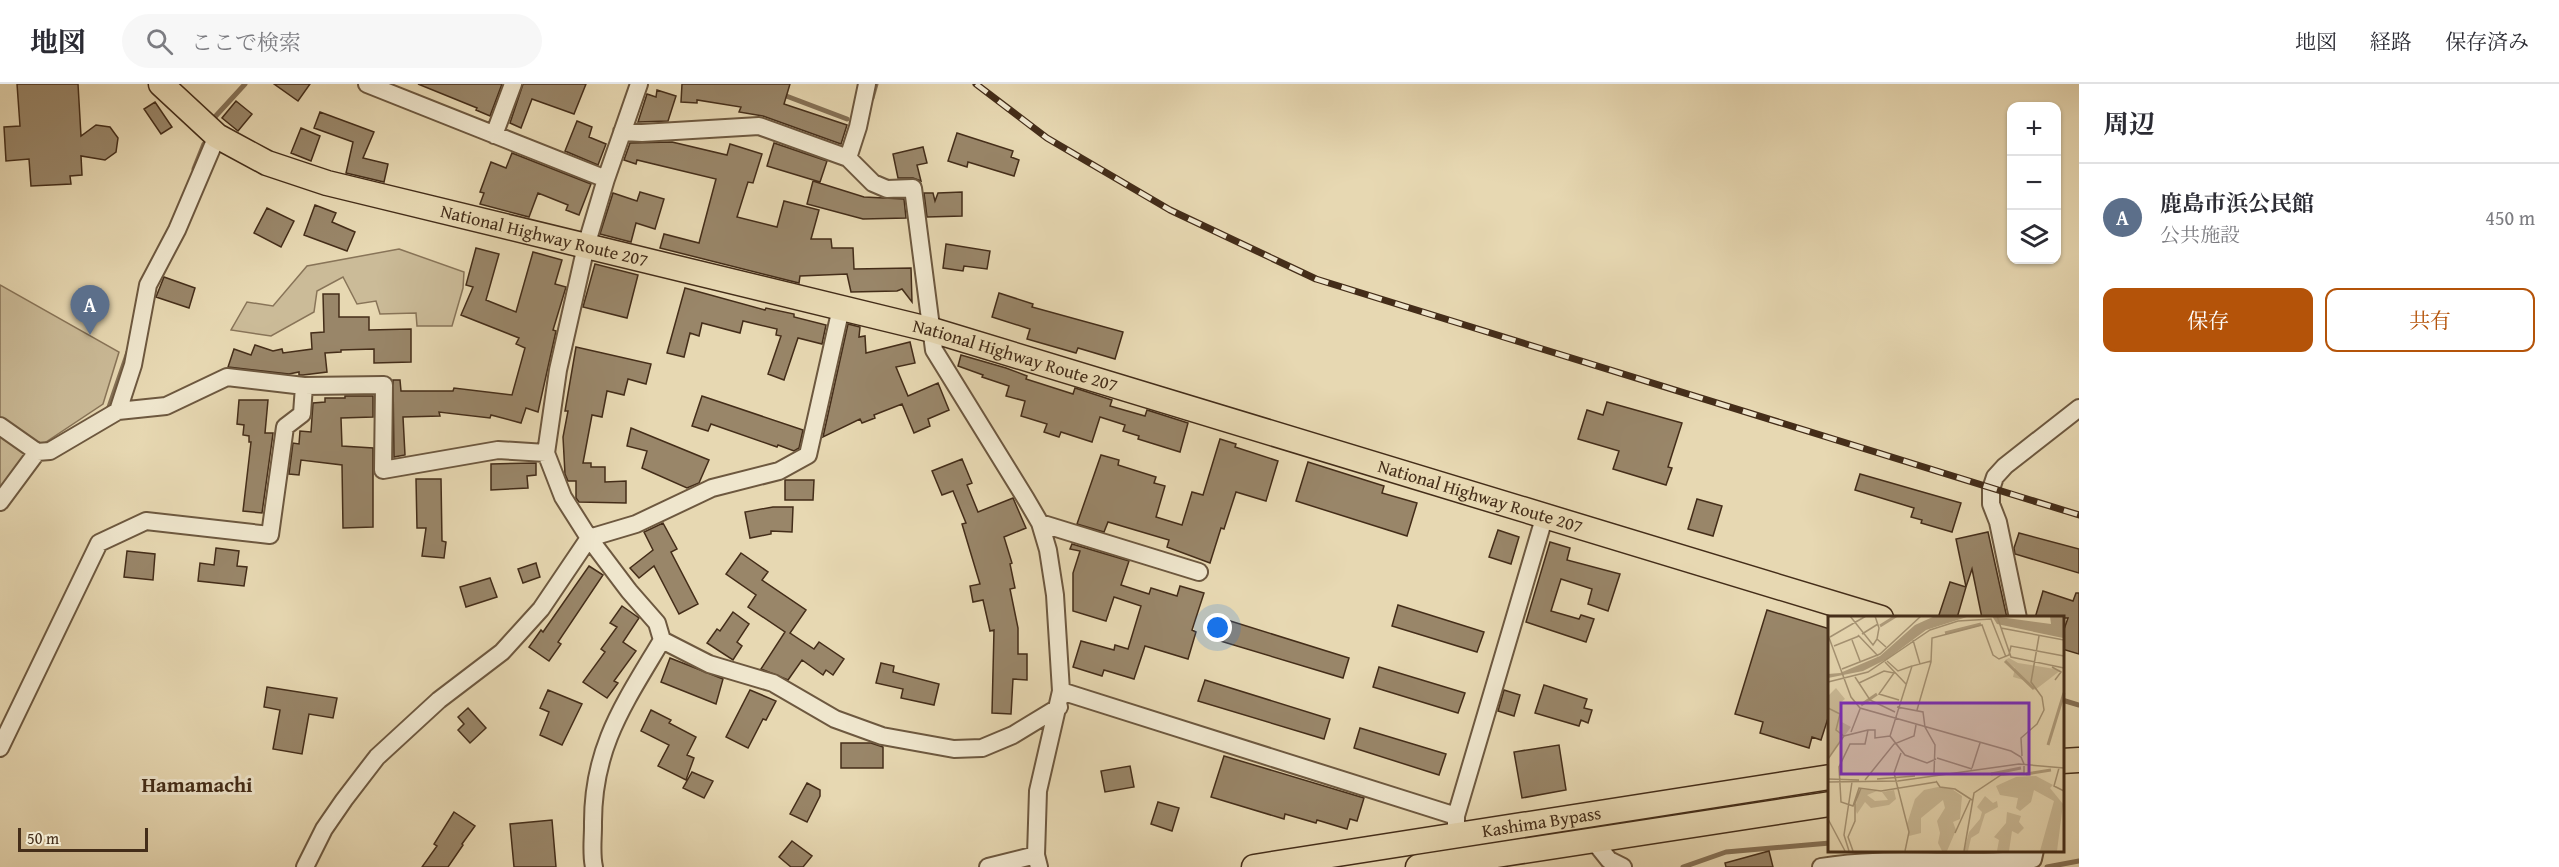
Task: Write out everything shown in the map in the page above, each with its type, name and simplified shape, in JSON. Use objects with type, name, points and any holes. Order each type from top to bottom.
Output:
[{"type":"highway","name":"National Highway Route 207","points":[[161,84],[217,136],[267,163],[327,183],[932,330],[1874,616]]},
{"type":"highway","points":[[2064,761],[2079,760]]},
{"type":"highway","name":"Kashima Bypass","points":[[1254,867],[1456,825],[1828,777]]},
{"type":"highway","name":"Kashima Bypass","points":[[1418,867],[1828,804]]},
{"type":"street","points":[[367,84],[606,179]]},
{"type":"street","points":[[494,135],[513,84]]},
{"type":"street","points":[[639,84],[606,179],[586,246],[558,369],[546,453],[562,497],[589,538],[629,591],[657,623],[662,640],[709,664],[773,683],[835,719],[882,736],[954,749],[982,748],[1013,735],[1060,699]]},
{"type":"street","points":[[848,158],[858,127],[867,84]]},
{"type":"street","points":[[622,132],[642,134],[759,126],[848,158],[873,183],[887,189],[913,188],[934,350],[1040,523],[1048,550],[1055,595],[1060,699],[1038,791],[1038,861],[988,867]]},
{"type":"street","points":[[118,411],[133,365],[148,285],[177,230],[217,136]]},
{"type":"street","points":[[305,867],[337,810],[378,757],[439,700],[502,652],[541,609],[589,538],[636,524],[712,488],[780,471],[808,455],[841,308]]},
{"type":"street","points":[[0,426],[37,452],[50,451],[118,411],[166,406],[227,377],[304,386],[384,385],[383,470],[498,450],[546,453]]},
{"type":"street","points":[[0,747],[99,543],[146,521],[270,535],[285,427],[302,414],[304,386]]},
{"type":"street","points":[[2018,616],[1998,522],[1991,504],[1991,489],[1995,477],[2005,466],[2079,408]]},
{"type":"street","points":[[0,502],[37,452]]},
{"type":"street","points":[[1457,861],[1456,825],[1545,515]]},
{"type":"street","points":[[1040,523],[1198,572]]},
{"type":"street","points":[[594,867],[592,804],[603,748],[616,719],[662,640]]},
{"type":"street","points":[[1060,699],[1456,825]]},
{"type":"street","points":[[1593,840],[1609,860],[1623,867]]},
{"type":"street","points":[[1821,867],[1857,862],[2005,864],[2033,859],[2035,852]]},
{"type":"shaded area","points":[[399,249],[464,272],[463,288],[452,326],[417,326],[416,313],[380,314],[376,301],[357,304],[343,277],[317,291],[314,312],[271,336],[231,330],[247,302],[273,306],[307,266]]},
{"type":"shaded area","points":[[0,285],[119,352],[103,404],[25,456],[0,489]]},
{"type":"building","points":[[17,84],[78,84],[81,136],[96,125],[110,127],[118,138],[116,152],[105,160],[81,156],[82,175],[70,176],[71,184],[31,186],[29,159],[6,161],[4,127],[20,126]]},
{"type":"building","points":[[274,84],[310,84],[298,101]]},
{"type":"building","points":[[418,84],[502,84],[490,116],[476,110],[477,108]]},
{"type":"building","points":[[523,84],[586,84],[574,114],[532,99],[521,128],[510,123]]},
{"type":"building","points":[[682,84],[790,84],[784,104],[847,125],[841,144],[763,116],[739,112],[741,107],[697,100],[697,103],[681,102]]},
{"type":"building","points":[[657,90],[676,96],[668,121],[638,122],[647,94],[656,97]]},
{"type":"building","points":[[236,101],[252,114],[238,131],[222,118]]},
{"type":"building","points":[[155,102],[172,127],[161,134],[144,109]]},
{"type":"building","points":[[320,112],[374,132],[363,158],[388,164],[384,182],[346,173],[353,142],[314,128]]},
{"type":"building","points":[[577,121],[592,127],[589,137],[606,144],[598,165],[565,151]]},
{"type":"building","points":[[301,128],[320,136],[311,161],[291,153]]},
{"type":"building","points":[[957,133],[1013,151],[1011,157],[1019,160],[1014,176],[968,162],[967,167],[948,161]]},
{"type":"building","points":[[672,142],[727,155],[730,144],[762,154],[753,183],[748,182],[737,217],[777,227],[784,201],[819,210],[811,239],[831,239],[832,248],[853,248],[854,269],[911,268],[912,302],[902,289],[851,292],[847,274],[800,276],[799,283],[660,248],[664,234],[699,243],[716,179],[637,160],[636,164],[624,160],[630,143]]},
{"type":"building","points":[[774,143],[827,161],[820,182],[767,166]]},
{"type":"building","points":[[923,147],[927,163],[917,165],[921,181],[913,178],[898,178],[893,154]]},
{"type":"building","points":[[512,153],[591,184],[579,215],[566,210],[568,205],[538,193],[529,217],[480,204],[484,193],[480,192],[491,162],[506,168]]},
{"type":"building","points":[[813,181],[864,197],[904,199],[906,218],[863,219],[807,204]]},
{"type":"building","points":[[640,192],[664,199],[655,229],[636,223],[631,242],[600,234],[613,193],[637,201]]},
{"type":"building","points":[[962,192],[962,216],[927,217],[924,193],[933,193],[935,201],[938,193]]},
{"type":"building","points":[[315,205],[336,213],[332,222],[355,232],[347,251],[304,235]]},
{"type":"building","points":[[267,208],[294,221],[281,247],[254,233]]},
{"type":"building","points":[[946,244],[990,251],[987,269],[964,266],[963,271],[943,268]]},
{"type":"building","points":[[476,248],[499,254],[486,300],[516,312],[533,252],[562,260],[555,284],[566,287],[553,330],[556,331],[538,412],[526,408],[521,423],[491,415],[490,418],[439,412],[440,416],[403,417],[405,455],[394,457],[393,380],[400,380],[401,391],[453,391],[454,388],[512,395],[525,348],[516,344],[519,338],[461,315],[473,287],[466,285]]},
{"type":"building","points":[[595,264],[638,275],[627,318],[583,307]]},
{"type":"building","points":[[164,277],[195,288],[189,308],[156,297]]},
{"type":"building","points":[[685,288],[765,310],[766,308],[794,314],[794,317],[826,325],[822,344],[798,338],[784,380],[768,374],[781,336],[776,335],[777,329],[743,321],[740,333],[702,323],[699,336],[690,333],[684,357],[667,353]]},
{"type":"building","points":[[999,293],[1033,304],[1032,307],[1123,332],[1115,359],[1078,348],[1076,353],[1027,339],[1030,329],[992,317]]},
{"type":"building","points":[[323,294],[339,294],[339,317],[369,317],[369,330],[411,329],[411,362],[374,363],[374,349],[325,353],[327,372],[303,375],[299,375],[299,372],[289,374],[228,367],[234,349],[251,355],[255,345],[273,351],[282,349],[283,353],[312,349],[311,333],[324,332]]},
{"type":"building","points":[[848,324],[860,327],[859,337],[865,336],[866,353],[910,342],[915,363],[896,367],[908,396],[938,383],[949,410],[928,419],[930,426],[914,433],[902,404],[874,415],[875,418],[862,423],[860,419],[823,437]]},
{"type":"building","points":[[576,347],[651,364],[646,384],[628,379],[624,395],[607,391],[602,417],[592,415],[583,463],[591,463],[591,467],[605,467],[605,482],[626,481],[626,503],[579,502],[576,498],[576,481],[568,481],[565,474],[563,437],[568,411],[565,411]]},
{"type":"building","points":[[961,355],[1006,368],[1027,376],[1026,379],[1073,394],[1075,388],[1112,400],[1110,406],[1145,416],[1147,410],[1188,423],[1180,452],[1138,439],[1139,436],[1123,431],[1125,425],[1100,417],[1092,442],[1061,432],[1059,437],[1044,432],[1047,424],[1021,416],[1025,401],[1006,396],[1009,386],[958,366]]},
{"type":"building","points":[[345,396],[373,396],[373,417],[341,418],[342,446],[373,448],[373,527],[343,528],[342,465],[301,460],[299,475],[289,474],[293,443],[299,444],[300,431],[311,432],[313,403],[325,402],[325,398],[345,398]]},
{"type":"building","points":[[702,396],[803,430],[799,448],[794,451],[778,445],[777,447],[711,424],[708,431],[692,426]]},
{"type":"building","points":[[239,400],[268,400],[265,433],[273,433],[262,513],[243,511],[251,442],[249,442],[249,436],[243,435],[244,425],[237,424]]},
{"type":"building","points":[[1607,402],[1682,423],[1668,467],[1672,468],[1666,485],[1613,469],[1619,451],[1578,439],[1587,410],[1603,415]]},
{"type":"building","points":[[631,428],[709,460],[699,483],[687,488],[642,468],[647,451],[627,446]]},
{"type":"building","points":[[1220,439],[1236,444],[1235,447],[1278,461],[1266,501],[1236,492],[1210,563],[1167,547],[1169,540],[1108,522],[1104,532],[1077,524],[1101,455],[1119,460],[1118,465],[1156,477],[1154,483],[1165,486],[1156,517],[1182,525],[1192,492],[1203,495]]},
{"type":"building","points":[[962,459],[972,483],[967,485],[978,512],[1013,498],[1026,528],[1004,537],[1012,563],[1010,564],[1015,588],[1010,589],[1018,628],[1018,654],[1027,654],[1027,680],[1013,679],[1011,714],[992,713],[994,630],[990,631],[983,600],[973,602],[970,586],[980,584],[962,524],[966,523],[953,491],[942,495],[932,471]]},
{"type":"building","points":[[1308,462],[1384,486],[1382,493],[1417,503],[1407,536],[1296,501]]},
{"type":"building","points":[[536,463],[536,475],[527,476],[528,488],[491,490],[491,464]]},
{"type":"building","points":[[1860,474],[1961,503],[1952,532],[1921,523],[1922,520],[1911,517],[1914,508],[1855,490]]},
{"type":"building","points":[[416,479],[441,479],[442,541],[446,542],[444,558],[422,556],[426,528],[417,528]]},
{"type":"building","points":[[785,480],[814,480],[813,500],[785,500]]},
{"type":"building","points":[[1697,499],[1722,506],[1713,536],[1688,529]]},
{"type":"building","points":[[773,507],[793,507],[792,532],[771,531],[771,534],[750,538],[745,512]]},
{"type":"building","points":[[663,523],[677,549],[671,552],[698,604],[679,614],[654,566],[639,578],[630,568],[653,550],[644,532]]},
{"type":"building","points":[[1498,530],[1519,537],[1511,564],[1489,557]]},
{"type":"building","points":[[1988,532],[2007,616],[1982,616],[1972,569],[1966,587],[1956,539]]},
{"type":"building","points":[[2019,533],[2079,549],[2079,573],[2015,554],[2014,548]]},
{"type":"building","points":[[1550,542],[1570,548],[1567,560],[1620,574],[1608,611],[1588,604],[1592,589],[1561,579],[1551,611],[1579,619],[1581,615],[1594,619],[1586,642],[1526,622]]},
{"type":"building","points":[[1072,544],[1129,561],[1121,585],[1149,594],[1151,588],[1177,596],[1180,586],[1204,593],[1192,630],[1196,632],[1188,659],[1145,646],[1134,679],[1104,670],[1102,676],[1073,667],[1081,641],[1114,650],[1115,645],[1128,649],[1141,606],[1114,597],[1106,621],[1073,611],[1073,573],[1080,551],[1070,549]]},
{"type":"building","points":[[216,548],[239,551],[237,566],[247,567],[244,586],[198,581],[200,563],[214,565]]},
{"type":"building","points":[[127,551],[155,554],[153,580],[124,577]]},
{"type":"building","points":[[741,553],[768,572],[762,580],[806,610],[790,633],[814,649],[819,642],[844,659],[833,675],[826,670],[823,675],[802,660],[788,680],[761,669],[785,632],[748,607],[756,595],[726,574]]},
{"type":"building","points":[[536,563],[540,577],[523,583],[518,569]]},
{"type":"building","points":[[589,566],[603,575],[558,642],[561,644],[549,661],[529,647],[541,630],[543,632]]},
{"type":"building","points":[[490,578],[497,597],[466,607],[460,587]]},
{"type":"building","points":[[1950,582],[1966,587],[1958,616],[1939,616]]},
{"type":"building","points":[[2043,591],[2073,601],[2076,593],[2079,593],[2079,654],[2064,650],[2064,629],[2068,618],[2036,616]]},
{"type":"building","points":[[1398,605],[1484,632],[1477,652],[1392,626]]},
{"type":"building","points":[[622,606],[639,618],[623,642],[636,651],[614,681],[618,683],[607,698],[583,682],[605,652],[601,649],[617,627],[610,623]]},
{"type":"building","points":[[1767,610],[1828,628],[1828,718],[1821,740],[1812,737],[1809,748],[1760,733],[1763,722],[1735,714]]},
{"type":"building","points":[[733,612],[749,624],[737,642],[742,646],[733,660],[707,643],[717,629],[720,631]]},
{"type":"building","points":[[1224,619],[1349,658],[1343,678],[1217,640]]},
{"type":"building","points":[[670,658],[723,679],[716,704],[661,682]]},
{"type":"building","points":[[881,663],[894,666],[893,672],[939,684],[934,705],[901,698],[903,689],[876,683]]},
{"type":"building","points":[[1379,667],[1465,693],[1458,713],[1373,687]]},
{"type":"building","points":[[1205,680],[1330,719],[1324,739],[1198,701]]},
{"type":"building","points":[[1544,685],[1587,699],[1584,708],[1592,710],[1588,723],[1581,720],[1579,726],[1535,713]]},
{"type":"building","points":[[267,687],[337,698],[333,718],[309,714],[302,754],[273,749],[280,710],[264,707]]},
{"type":"building","points":[[548,690],[582,704],[562,745],[540,735],[549,712],[540,708]]},
{"type":"building","points":[[750,690],[776,701],[766,720],[763,719],[748,748],[726,737]]},
{"type":"building","points":[[1504,690],[1520,695],[1514,716],[1498,711]]},
{"type":"building","points":[[468,708],[486,728],[470,743],[458,730],[464,724],[458,717]]},
{"type":"building","points":[[651,710],[671,720],[669,723],[696,737],[687,755],[694,758],[686,780],[658,766],[669,745],[641,731]]},
{"type":"building","points":[[1360,728],[1446,754],[1439,775],[1354,748]]},
{"type":"building","points":[[841,743],[871,743],[883,747],[883,768],[841,768]]},
{"type":"building","points":[[1559,745],[1566,790],[1522,798],[1514,752]]},
{"type":"building","points":[[1224,756],[1364,798],[1357,821],[1350,819],[1347,829],[1285,814],[1284,819],[1211,797]]},
{"type":"building","points":[[1130,766],[1134,787],[1105,792],[1101,771]]},
{"type":"building","points":[[692,772],[713,781],[704,798],[683,788]]},
{"type":"building","points":[[807,783],[820,790],[820,796],[807,822],[790,814]]},
{"type":"building","points":[[1158,802],[1179,808],[1172,831],[1151,824]]},
{"type":"building","points":[[454,812],[475,826],[448,867],[422,867],[437,846],[434,844]]},
{"type":"building","points":[[552,820],[556,867],[514,867],[510,824]]},
{"type":"building","points":[[792,841],[812,856],[803,867],[791,867],[779,857]]},
{"type":"building","points":[[1769,851],[1773,867],[1726,867],[1725,863]]},
{"type":"waterway","points":[[213,119],[245,84]]},
{"type":"waterway","points":[[872,98],[876,84]]},
{"type":"waterway","points":[[781,94],[847,119]]},
{"type":"waterway","points":[[194,169],[204,144]]},
{"type":"waterway","points":[[109,407],[128,352]]},
{"type":"waterway","points":[[2064,701],[2079,705]]},
{"type":"waterway","points":[[1683,867],[1726,852],[1828,843]]},
{"type":"waterway","points":[[2047,867],[2079,861]]},
{"type":"railway","points":[[976,84],[1047,138],[1170,210],[1316,279],[2079,515]]},
{"type":"place","name":"鹿島市浜公民館","points":[[90,335]]},
{"type":"district","name":"Hamamachi","points":[[197,785]]}]
